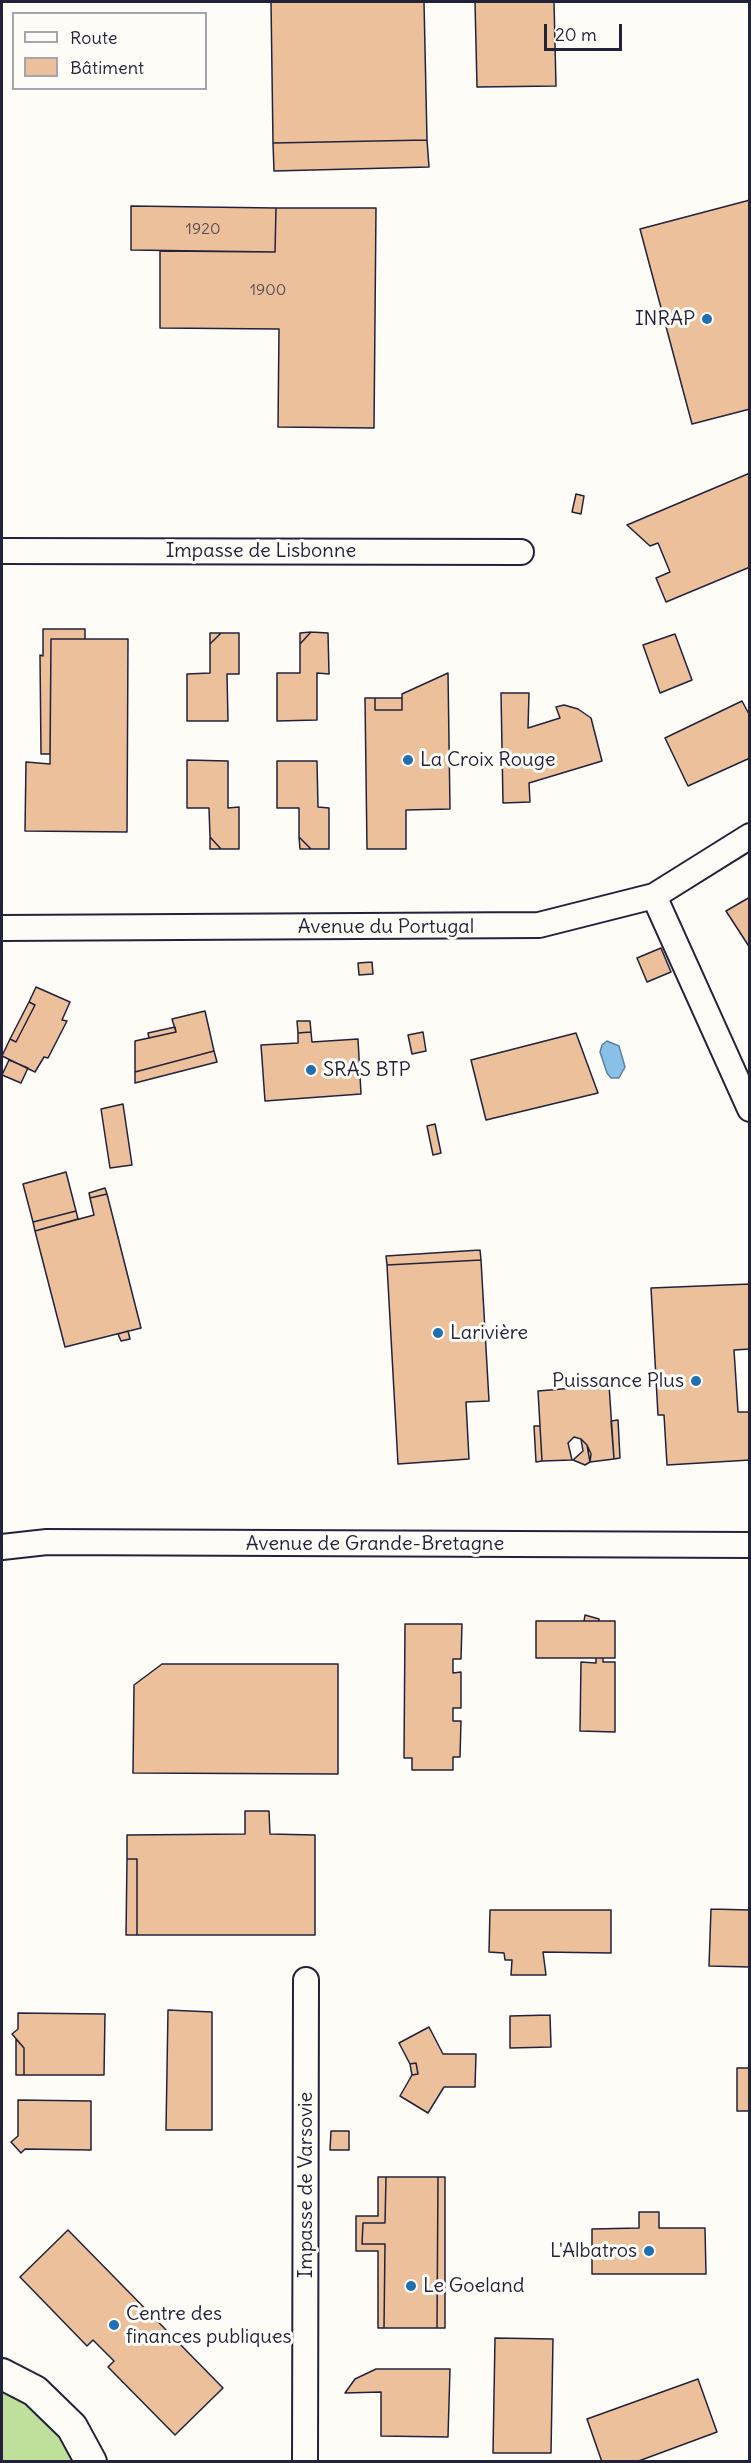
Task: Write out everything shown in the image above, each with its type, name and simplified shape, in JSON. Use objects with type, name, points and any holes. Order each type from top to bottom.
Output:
[{"type":"street","name":"Impasse de Lisbonne","points":[[2,551],[521,552]]},
{"type":"street","name":"Avenue du Portugal","points":[[2,928],[539,925],[654,896],[750,836]]},
{"type":"street","points":[[654,896],[750,1109]]},
{"type":"street","name":"Avenue de Grande-Bretagne","points":[[2,1547],[47,1542],[750,1545]]},
{"type":"street","name":"Impasse de Varsovie","points":[[305,2462],[306,1980]]},
{"type":"street","points":[[2,2374],[35,2391],[72,2427],[91,2462]]},
{"type":"green space","points":[[2,2392],[28,2404],[69,2446],[75,2461],[2,2461]]},
{"type":"water","points":[[607,1041],[619,1046],[625,1067],[619,1078],[611,1078],[607,1073],[600,1052],[602,1045]]},
{"type":"building","points":[[271,2],[424,2],[427,140],[273,143]]},
{"type":"building","points":[[475,2],[554,2],[556,86],[477,87]]},
{"type":"building","points":[[427,140],[429,167],[274,171],[273,143]]},
{"type":"building","name":"INRAP","points":[[750,200],[750,409],[692,424],[640,229]]},
{"type":"building","points":[[131,206],[276,208],[275,252],[131,250]]},
{"type":"building","points":[[276,208],[376,208],[374,428],[278,427],[279,329],[160,328],[160,251],[275,252]]},
{"type":"building","points":[[750,473],[750,567],[666,602],[656,578],[670,572],[658,543],[650,546],[627,525]]},
{"type":"building","points":[[576,494],[584,496],[581,514],[572,512]]},
{"type":"building","points":[[43,629],[85,629],[85,639],[51,639],[50,754],[41,754],[40,655],[43,656]]},
{"type":"building","points":[[311,632],[328,633],[329,674],[317,673],[317,720],[277,721],[277,673],[300,673],[300,644]]},
{"type":"building","points":[[311,632],[300,644],[300,633]]},
{"type":"building","points":[[210,633],[221,633],[210,644]]},
{"type":"building","points":[[221,633],[239,633],[239,674],[227,674],[228,721],[187,721],[187,674],[210,673],[210,644]]},
{"type":"building","points":[[675,634],[692,680],[660,693],[643,645]]},
{"type":"building","points":[[51,639],[128,639],[127,832],[25,831],[26,762],[50,764]]},
{"type":"building","name":"La Croix Rouge","points":[[448,673],[450,809],[406,810],[406,849],[367,849],[365,698],[375,698],[375,710],[402,710],[402,694]]},
{"type":"building","points":[[501,693],[529,693],[528,728],[560,718],[556,707],[564,705],[578,709],[591,718],[602,761],[529,783],[530,802],[503,803]]},
{"type":"building","points":[[375,698],[402,698],[402,710],[375,710]]},
{"type":"building","points":[[742,701],[750,716],[750,758],[688,786],[665,738]]},
{"type":"building","points":[[187,760],[228,761],[228,808],[239,807],[239,849],[221,849],[210,837],[209,808],[187,808]]},
{"type":"building","points":[[277,761],[317,761],[318,807],[329,808],[329,849],[311,849],[299,837],[299,808],[277,808]]},
{"type":"building","points":[[210,837],[221,849],[210,849]]},
{"type":"building","points":[[299,837],[311,849],[300,849]]},
{"type":"building","points":[[750,897],[750,948],[726,911]]},
{"type":"building","points":[[661,948],[671,972],[647,982],[637,958]]},
{"type":"building","points":[[372,962],[373,974],[359,975],[358,963]]},
{"type":"building","points":[[36,987],[70,1002],[62,1020],[67,1021],[48,1058],[44,1057],[35,1072],[2,1056],[10,1039],[16,1042],[35,1005],[29,1002]]},
{"type":"building","points":[[29,1002],[35,1005],[16,1042],[10,1039]]},
{"type":"building","points":[[205,1011],[214,1051],[135,1072],[135,1041],[176,1032],[172,1019]]},
{"type":"building","points":[[297,1021],[310,1021],[311,1032],[298,1033]]},
{"type":"building","points":[[175,1027],[176,1032],[149,1038],[148,1033]]},
{"type":"building","name":"SRAS BTP","points":[[311,1032],[312,1042],[358,1039],[361,1094],[265,1101],[261,1045],[298,1043],[298,1033]]},
{"type":"building","points":[[423,1032],[426,1051],[412,1054],[408,1035]]},
{"type":"building","points":[[576,1033],[598,1093],[486,1120],[471,1060]]},
{"type":"building","points":[[214,1051],[217,1062],[135,1083],[135,1072]]},
{"type":"building","points":[[9,1060],[28,1068],[21,1083],[2,1075]]},
{"type":"building","points":[[123,1104],[132,1165],[110,1168],[101,1109]]},
{"type":"building","points":[[435,1124],[441,1153],[433,1155],[427,1126]]},
{"type":"building","points":[[66,1172],[76,1211],[33,1222],[23,1184]]},
{"type":"building","points":[[105,1188],[107,1194],[90,1198],[89,1193]]},
{"type":"building","points":[[107,1194],[141,1328],[65,1347],[35,1231],[94,1215],[90,1198]]},
{"type":"building","points":[[76,1211],[78,1219],[35,1231],[33,1222]]},
{"type":"building","points":[[480,1250],[481,1260],[387,1265],[386,1256]]},
{"type":"building","name":"Larivière","points":[[481,1260],[489,1401],[466,1402],[469,1459],[398,1464],[387,1265]]},
{"type":"building","name":"Puissance Plus","points":[[750,1284],[750,1349],[734,1350],[738,1412],[749,1412],[750,1460],[667,1465],[664,1415],[658,1415],[651,1288]]},
{"type":"building","points":[[128,1331],[130,1339],[121,1341],[118,1334]]},
{"type":"building","points":[[609,1385],[614,1459],[590,1462],[587,1445],[581,1439],[574,1437],[568,1443],[572,1460],[542,1461],[538,1391]]},
{"type":"building","points":[[618,1420],[620,1458],[614,1459],[611,1421]]},
{"type":"building","points":[[534,1426],[540,1426],[542,1461],[536,1462]]},
{"type":"building","points":[[581,1439],[591,1454],[590,1462],[585,1465],[573,1460],[583,1451]]},
{"type":"building","points":[[585,1615],[599,1619],[599,1621],[584,1621]]},
{"type":"building","points":[[536,1621],[615,1621],[615,1658],[536,1658]]},
{"type":"building","points":[[405,1624],[462,1624],[461,1659],[453,1659],[453,1673],[461,1672],[461,1708],[453,1708],[453,1721],[461,1721],[460,1757],[453,1757],[453,1770],[412,1770],[412,1758],[404,1758]]},
{"type":"building","points":[[596,1658],[603,1658],[603,1662],[615,1662],[615,1732],[580,1731],[581,1662],[596,1663]]},
{"type":"building","points":[[162,1664],[338,1664],[338,1774],[133,1773],[134,1685]]},
{"type":"building","points":[[245,1811],[269,1811],[270,1834],[315,1835],[315,1935],[137,1935],[137,1859],[127,1859],[127,1835],[245,1834]]},
{"type":"building","points":[[127,1859],[137,1859],[137,1935],[126,1935]]},
{"type":"building","points":[[711,1909],[750,1910],[750,1967],[709,1966]]},
{"type":"building","points":[[490,1910],[611,1910],[611,1953],[543,1952],[546,1975],[511,1975],[512,1960],[505,1960],[504,1953],[489,1952]]},
{"type":"building","points":[[168,2010],[212,2012],[212,2130],[166,2130]]},
{"type":"building","points":[[18,2013],[105,2014],[104,2075],[24,2075],[24,2048],[12,2034],[18,2029]]},
{"type":"building","points":[[550,2015],[551,2047],[510,2048],[510,2016]]},
{"type":"building","points":[[429,2027],[443,2054],[476,2054],[475,2087],[444,2087],[428,2113],[400,2096],[412,2075],[418,2074],[416,2063],[410,2064],[399,2043]]},
{"type":"building","points":[[16,2039],[24,2048],[24,2075],[16,2075]]},
{"type":"building","points":[[416,2063],[418,2074],[412,2075],[410,2064]]},
{"type":"building","points":[[737,2068],[750,2068],[750,2111],[737,2111]]},
{"type":"building","points":[[18,2100],[91,2101],[91,2150],[25,2149],[21,2153],[11,2142],[18,2136]]},
{"type":"building","points":[[331,2131],[349,2131],[349,2150],[330,2150]]},
{"type":"building","points":[[378,2177],[386,2177],[385,2223],[363,2223],[362,2244],[385,2244],[384,2328],[378,2328],[378,2251],[356,2251],[356,2216],[378,2216]]},
{"type":"building","name":"Le Goeland","points":[[386,2177],[438,2177],[437,2328],[384,2328],[385,2244],[362,2244],[363,2223],[385,2223]]},
{"type":"building","points":[[438,2177],[445,2177],[445,2328],[437,2328]]},
{"type":"building","name":"L'Albatros","points":[[639,2212],[659,2212],[659,2228],[705,2228],[706,2274],[592,2274],[592,2229],[639,2228]]},
{"type":"building","name":"Centre des finances publiques","points":[[68,2230],[223,2388],[175,2435],[108,2367],[114,2361],[93,2340],[87,2346],[20,2277]]},
{"type":"building","points":[[495,2338],[553,2339],[551,2453],[493,2453]]},
{"type":"building","points":[[376,2369],[450,2369],[448,2437],[381,2436],[381,2392],[345,2393],[355,2379]]},
{"type":"building","points":[[698,2379],[717,2432],[636,2462],[602,2462],[587,2419]]},
{"type":"place","name":"INRAP","points":[[707,319]]},
{"type":"place","name":"La Croix Rouge","points":[[408,760]]},
{"type":"place","name":"SRAS BTP","points":[[311,1070]]},
{"type":"place","name":"Larivière","points":[[438,1333]]},
{"type":"place","name":"Puissance Plus","points":[[696,1381]]},
{"type":"place","name":"L'Albatros","points":[[649,2251]]},
{"type":"place","name":"Le Goeland","points":[[411,2286]]},
{"type":"place","name":"Centre des finances publiques","points":[[114,2325]]}]
